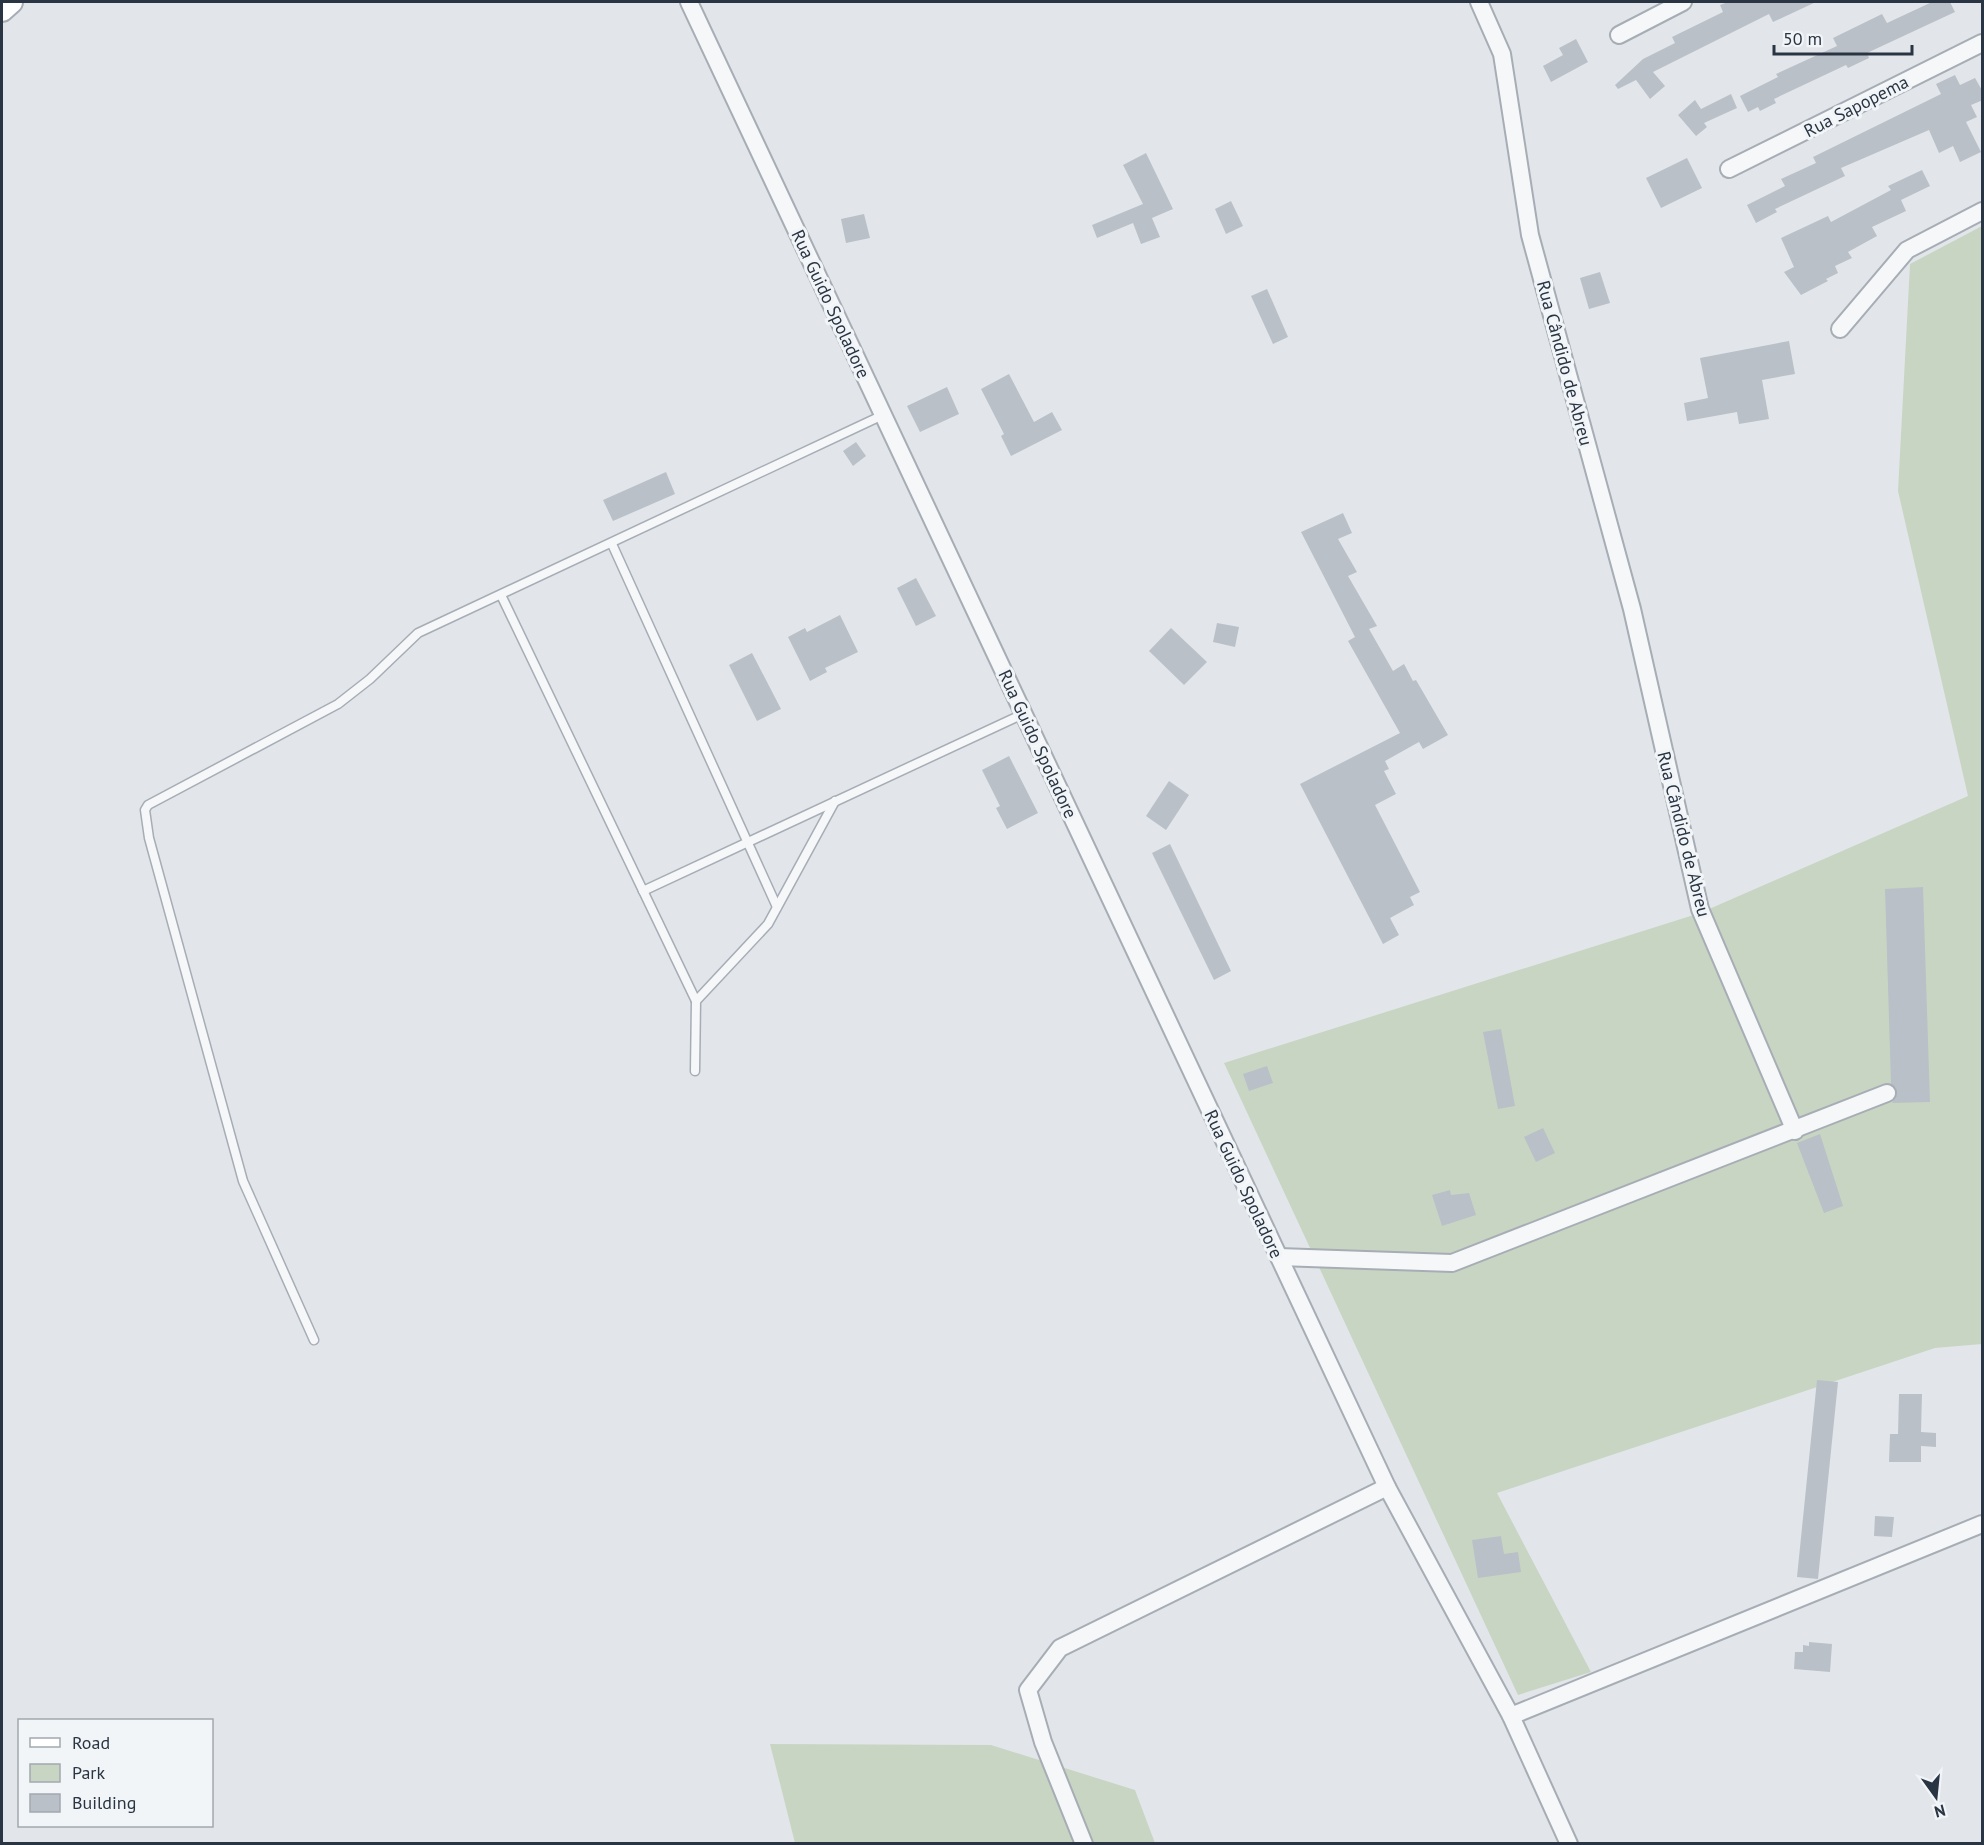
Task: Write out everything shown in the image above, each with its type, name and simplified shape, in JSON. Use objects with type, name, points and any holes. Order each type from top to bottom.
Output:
[{"type":"street","points":[[2,10],[11,2]]},
{"type":"street","name":"Rua Guido Spoladore","points":[[689,2],[1387,1487],[1511,1716],[1569,1844]]},
{"type":"street","name":"Rua Cândido de Abreu","points":[[1479,2],[1502,54],[1530,235],[1632,609],[1700,909],[1795,1131]]},
{"type":"street","points":[[1619,35],[1683,2]]},
{"type":"street","name":"Rua Sapopema","points":[[1729,170],[1983,43]]},
{"type":"street","points":[[1840,329],[1907,250],[1983,211]]},
{"type":"street","points":[[1279,1257],[1452,1263],[1795,1131],[1887,1093]]},
{"type":"street","points":[[1084,1844],[1043,1742],[1028,1690],[1060,1648],[1387,1487]]},
{"type":"street","points":[[1511,1716],[1983,1524]]},
{"type":"lane","points":[[314,1340],[243,1181],[149,838],[145,810],[148,805],[160,796],[338,704],[370,680],[418,633],[883,415]]},
{"type":"lane","points":[[612,544],[777,907]]},
{"type":"lane","points":[[501,595],[696,1001],[694,1071]]},
{"type":"lane","points":[[643,891],[1023,714]]},
{"type":"lane","points":[[696,1001],[768,924],[835,800]]},
{"type":"green space","points":[[1982,226],[1982,1344],[1935,1348],[1497,1493],[1591,1672],[1518,1695],[1224,1063],[1700,913],[1968,796],[1898,491],[1910,264]]},
{"type":"green space","points":[[770,1744],[991,1745],[1135,1790],[1155,1843],[795,1843]]},
{"type":"building","points":[[1728,2],[1816,2],[1773,22],[1769,14],[1653,72],[1665,86],[1650,99],[1636,80],[1618,89],[1615,85],[1643,59],[1675,43],[1672,37],[1723,12],[1720,5]]},
{"type":"building","points":[[1932,2],[1950,2],[1955,12],[1867,53],[1869,58],[1848,68],[1846,65],[1774,99],[1776,103],[1760,111],[1758,107],[1748,112],[1740,96],[1778,77],[1776,74],[1837,46],[1833,38],[1882,14],[1887,23]]},
{"type":"building","points":[[1576,39],[1588,62],[1551,82],[1543,66],[1563,55],[1559,48]]},
{"type":"building","points":[[1955,75],[1960,85],[1975,78],[1983,92],[1983,100],[1971,105],[1977,117],[1966,122],[1981,152],[1960,162],[1953,146],[1939,153],[1929,130],[1841,168],[1845,176],[1775,209],[1777,212],[1756,223],[1747,205],[1785,186],[1781,179],[1816,163],[1813,157],[1941,94],[1936,84]]},
{"type":"building","points":[[1731,94],[1737,108],[1704,123],[1707,127],[1696,136],[1678,115],[1695,100],[1701,109]]},
{"type":"building","points":[[1146,153],[1173,209],[1152,218],[1160,237],[1141,244],[1133,223],[1097,238],[1092,225],[1143,204],[1123,165]]},
{"type":"building","points":[[1687,158],[1702,188],[1661,208],[1646,178]]},
{"type":"building","points":[[1922,170],[1930,186],[1901,200],[1906,211],[1872,227],[1877,236],[1848,252],[1852,258],[1835,266],[1838,273],[1826,279],[1828,281],[1801,295],[1784,272],[1794,267],[1781,238],[1828,216],[1831,222],[1891,190],[1888,186]]},
{"type":"building","points":[[1231,201],[1243,226],[1226,234],[1215,209]]},
{"type":"building","points":[[864,214],[870,238],[846,243],[841,219]]},
{"type":"building","points":[[1600,272],[1610,303],[1589,309],[1580,278]]},
{"type":"building","points":[[1267,289],[1288,337],[1273,344],[1251,296]]},
{"type":"building","points":[[1789,341],[1795,374],[1762,380],[1769,419],[1739,424],[1737,412],[1687,421],[1684,403],[1708,398],[1700,358]]},
{"type":"building","points":[[1009,374],[1034,422],[1052,412],[1062,430],[1011,456],[1001,436],[1004,434],[981,389]]},
{"type":"building","points":[[947,387],[959,414],[920,432],[907,406]]},
{"type":"building","points":[[856,442],[866,456],[853,466],[843,451]]},
{"type":"building","points":[[666,472],[675,494],[613,521],[603,500]]},
{"type":"building","points":[[1343,513],[1352,533],[1338,539],[1357,572],[1348,576],[1377,626],[1369,629],[1393,671],[1404,664],[1413,681],[1416,680],[1448,735],[1423,749],[1419,742],[1385,761],[1389,769],[1384,771],[1396,794],[1375,805],[1420,892],[1410,897],[1414,905],[1390,918],[1399,935],[1383,944],[1300,784],[1400,733],[1348,641],[1355,637],[1301,532]]},
{"type":"building","points":[[916,578],[936,616],[916,626],[897,588]]},
{"type":"building","points":[[840,615],[858,652],[825,668],[827,672],[810,681],[788,637],[805,628],[807,632]]},
{"type":"building","points":[[1217,623],[1239,627],[1235,647],[1213,642]]},
{"type":"building","points":[[1171,628],[1207,662],[1184,685],[1149,651]]},
{"type":"building","points":[[752,653],[781,709],[757,721],[729,665]]},
{"type":"building","points":[[1009,756],[1038,813],[1007,829],[996,808],[1000,806],[982,770]]},
{"type":"building","points":[[1169,781],[1189,795],[1166,830],[1146,816]]},
{"type":"building","points":[[1170,844],[1231,971],[1214,980],[1152,853]]},
{"type":"building","points":[[1923,887],[1930,1102],[1892,1103],[1897,1094],[1891,1084],[1885,889]]},
{"type":"building","points":[[1501,1029],[1515,1106],[1498,1109],[1483,1032]]},
{"type":"building","points":[[1267,1066],[1273,1083],[1249,1091],[1243,1074]]},
{"type":"building","points":[[1543,1128],[1555,1153],[1536,1162],[1524,1137]]},
{"type":"building","points":[[1820,1134],[1843,1206],[1824,1213],[1797,1143]]},
{"type":"building","points":[[1450,1190],[1451,1195],[1469,1193],[1476,1215],[1442,1226],[1432,1195]]},
{"type":"building","points":[[1817,1380],[1838,1382],[1818,1579],[1797,1577]]},
{"type":"building","points":[[1899,1394],[1922,1394],[1921,1432],[1936,1433],[1936,1447],[1921,1446],[1921,1462],[1889,1462],[1890,1434],[1898,1434]]},
{"type":"building","points":[[1875,1516],[1894,1517],[1892,1537],[1874,1536]]},
{"type":"building","points":[[1501,1536],[1504,1554],[1518,1552],[1521,1572],[1478,1578],[1472,1540]]},
{"type":"building","points":[[1809,1642],[1832,1644],[1830,1672],[1794,1669],[1795,1652],[1803,1652],[1803,1645],[1809,1646]]}]
